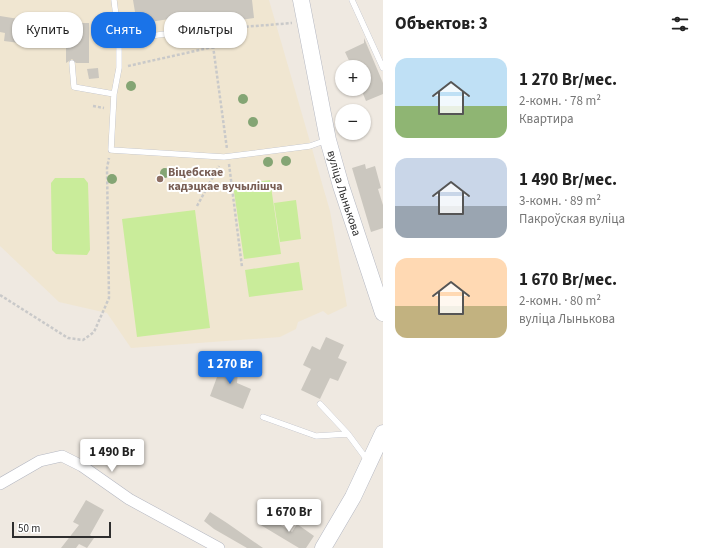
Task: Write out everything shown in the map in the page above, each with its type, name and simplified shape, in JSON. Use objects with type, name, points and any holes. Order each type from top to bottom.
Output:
[{"type":"street","name":"вуліца Лынькова","points":[[301,0],[304,22],[328,140],[341,186],[383,313]]},
{"type":"street","points":[[323,548],[353,496],[383,433]]},
{"type":"street","points":[[0,484],[40,460],[62,456],[82,466],[129,499],[219,548]]},
{"type":"lane","points":[[114,0],[116,12]]},
{"type":"lane","points":[[352,0],[383,68]]},
{"type":"lane","points":[[119,48],[119,68],[114,94],[112,150],[226,156],[310,146],[328,140]]},
{"type":"lane","points":[[72,64],[74,87],[114,94]]},
{"type":"lane","points":[[320,404],[348,434],[369,463]]},
{"type":"lane","points":[[263,417],[316,436],[348,434]]},
{"type":"path","points":[[247,28],[304,22]]},
{"type":"path","points":[[119,68],[204,48]]},
{"type":"path","points":[[213,48],[226,156],[242,267]]},
{"type":"path","points":[[0,295],[68,338],[83,340],[94,332],[109,298],[107,168],[112,150]]},
{"type":"path","points":[[197,206],[226,156]]},
{"type":"shaded area","name":"Віцебскае кадэцкае вучылішча","points":[[0,0],[269,0],[330,211],[347,306],[328,315],[323,311],[298,322],[296,329],[280,337],[131,348],[107,313],[59,302],[0,246]]},
{"type":"green space","points":[[55,178],[84,178],[88,183],[90,250],[87,255],[56,254],[52,250],[51,183]]},
{"type":"green space","points":[[270,180],[281,254],[244,259],[233,185]]},
{"type":"green space","points":[[296,200],[301,239],[280,242],[274,203]]},
{"type":"green space","points":[[195,210],[210,328],[137,337],[122,219]]},
{"type":"green space","points":[[299,262],[303,290],[249,297],[245,270]]},
{"type":"building","points":[[133,0],[252,0],[254,18],[247,19],[247,12],[164,12],[164,20],[156,21],[156,12],[135,12]]},
{"type":"building","points":[[0,16],[12,18],[12,42],[4,41],[5,33],[0,32]]},
{"type":"building","points":[[83,23],[89,23],[89,63],[76,63],[72,59],[66,63],[66,48],[83,48]]},
{"type":"building","points":[[364,38],[383,83],[383,94],[366,101],[364,96],[371,96],[371,60],[349,60],[345,52],[364,43]]},
{"type":"building","points":[[98,68],[99,78],[89,79],[87,69]]},
{"type":"building","points":[[365,164],[366,169],[375,166],[381,188],[378,189],[383,205],[383,228],[371,232],[352,168]]},
{"type":"building","points":[[326,337],[344,345],[338,358],[347,362],[338,381],[330,378],[320,399],[301,390],[311,369],[303,365],[312,346],[320,350]]},
{"type":"building","points":[[218,359],[239,361],[237,383],[251,389],[243,409],[210,396],[217,377]]},
{"type":"building","points":[[86,500],[104,510],[90,535],[94,538],[87,548],[79,544],[76,548],[61,548],[79,525],[73,522]]},
{"type":"building","points":[[210,512],[263,548],[247,548],[214,529],[204,521]]},
{"type":"building","points":[[265,515],[292,532],[297,524],[314,536],[306,548],[299,548],[259,524]]},
{"type":"place","name":"Віцебскае кадэцкае вучылішча","points":[[160,179]]}]
